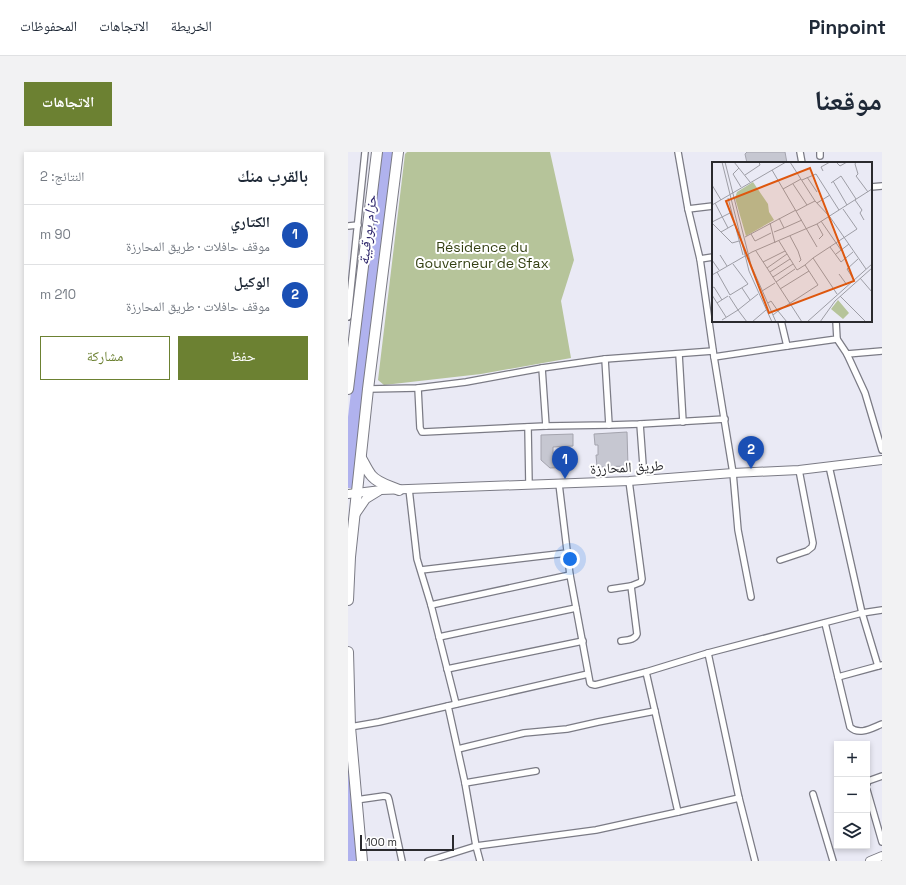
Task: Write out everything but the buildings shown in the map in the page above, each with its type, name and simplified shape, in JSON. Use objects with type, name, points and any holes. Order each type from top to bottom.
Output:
[{"type":"highway","points":[[348,600],[354,517],[353,493],[360,458],[398,152]]},
{"type":"highway","points":[[348,389],[375,154]]},
{"type":"highway","points":[[360,458],[374,479],[381,483],[404,490]]},
{"type":"highway","points":[[348,652],[350,727],[362,861]]},
{"type":"main road","name":"طريق المحارزة","points":[[353,493],[381,490],[629,481],[733,473],[799,470],[882,460]]},
{"type":"main road","points":[[354,517],[364,501],[381,490]]},
{"type":"main road","points":[[870,861],[882,856]]},
{"type":"street","points":[[348,317],[365,152]]},
{"type":"street","points":[[678,152],[688,209],[700,259],[733,473],[738,530],[751,597]]},
{"type":"street","points":[[800,152],[802,162]]},
{"type":"street","points":[[872,187],[882,186]]},
{"type":"street","points":[[688,209],[712,206]]},
{"type":"street","points":[[348,226],[358,225]]},
{"type":"street","points":[[700,259],[712,257]]},
{"type":"street","points":[[781,322],[787,346]]},
{"type":"street","points":[[836,322],[836,339],[847,354],[865,393],[882,450]]},
{"type":"street","points":[[368,389],[418,388],[478,380],[542,368],[605,359],[679,354],[714,354],[836,339]]},
{"type":"street","points":[[847,354],[882,351]]},
{"type":"street","points":[[679,354],[683,422]]},
{"type":"street","points":[[605,359],[609,425]]},
{"type":"street","points":[[542,368],[546,426]]},
{"type":"street","points":[[418,388],[420,428],[422,432],[725,420]]},
{"type":"street","points":[[640,424],[644,480]]},
{"type":"street","points":[[528,427],[529,485]]},
{"type":"street","points":[[829,466],[862,613],[880,666],[838,677]]},
{"type":"street","points":[[780,560],[808,551],[812,547],[813,543],[799,470]]},
{"type":"street","points":[[611,588],[631,586],[641,582],[642,579],[629,481]]},
{"type":"street","points":[[559,484],[570,575],[588,674],[590,683],[593,685],[862,613],[882,610]]},
{"type":"street","points":[[404,490],[417,558],[431,605],[456,704]]},
{"type":"street","points":[[421,570],[567,553]]},
{"type":"street","points":[[431,605],[570,575]]},
{"type":"street","points":[[621,641],[634,639],[637,634],[631,586]]},
{"type":"street","points":[[439,637],[576,608]]},
{"type":"street","points":[[825,623],[850,727],[854,731],[860,732],[882,724]]},
{"type":"street","points":[[447,669],[583,641]]},
{"type":"street","points":[[708,653],[739,798],[755,861]]},
{"type":"street","points":[[646,672],[678,812]]},
{"type":"street","points":[[350,727],[378,722],[588,674]]},
{"type":"street","points":[[448,706],[480,861]]},
{"type":"street","points":[[458,749],[524,733],[567,729],[655,711]]},
{"type":"street","points":[[465,783],[536,771]]},
{"type":"street","points":[[870,780],[882,776]]},
{"type":"street","points":[[813,794],[833,861]]},
{"type":"street","points":[[356,800],[384,796],[388,797],[402,861]]},
{"type":"street","points":[[428,861],[476,846],[596,830],[739,798]]},
{"type":"street","points":[[870,800],[882,842]]},
{"type":"green space","name":"Résidence du Gouverneur de Sfax","points":[[407,152],[550,152],[574,260],[561,301],[571,358],[481,374],[384,385],[378,380],[405,154]]},
{"type":"water","points":[[380,152],[393,152],[353,488],[348,488],[348,417]]},
{"type":"water","points":[[348,749],[357,861],[348,861]]},
{"type":"place","name":"الوكيل","points":[[751,469]]},
{"type":"place","name":"الكتاري","points":[[565,479]]},
{"type":"water label","name":"حزام بورقيبة","points":[[367,230]]}]
